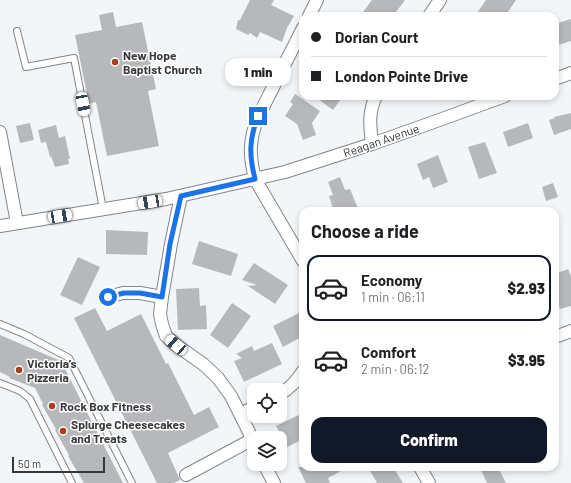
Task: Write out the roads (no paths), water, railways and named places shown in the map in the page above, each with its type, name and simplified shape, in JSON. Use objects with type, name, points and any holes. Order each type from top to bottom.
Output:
[{"type":"street","points":[[311,12],[317,0]]},
{"type":"street","points":[[432,12],[440,0]]},
{"type":"street","points":[[299,36],[258,116],[253,130],[250,146],[251,164],[255,179],[299,254]]},
{"type":"street","points":[[559,78],[571,73]]},
{"type":"street","points":[[372,144],[370,112],[374,100]]},
{"type":"street","name":"Reagan Avenue","points":[[0,226],[181,196],[285,172],[372,144],[494,100]]},
{"type":"street","points":[[0,132],[17,223]]},
{"type":"street","points":[[181,196],[170,244],[162,297],[160,314],[162,324],[166,336],[203,364],[218,378],[231,396],[249,431]]},
{"type":"street","points":[[108,297],[124,293],[140,293],[162,297]]},
{"type":"street","points":[[559,336],[571,331]]},
{"type":"street","points":[[287,389],[299,377]]},
{"type":"street","points":[[241,414],[247,411]]},
{"type":"street","points":[[186,475],[247,444]]},
{"type":"street","points":[[268,471],[274,483]]},
{"type":"street","points":[[422,471],[429,483]]},
{"type":"lane","points":[[17,31],[26,67],[74,58],[103,210]]},
{"type":"lane","points":[[0,324],[24,334],[69,358],[132,483]]},
{"type":"lane","points":[[0,383],[20,391],[30,399],[72,483]]},
{"type":"place","name":"New Hope Baptist Church","points":[[115,62]]},
{"type":"place","name":"Victoria’s Pizzeria","points":[[19,370]]},
{"type":"place","name":"Rock Box Fitness","points":[[52,406]]},
{"type":"place","name":"Splurge Cheesecakes and Treats","points":[[63,431]]}]
